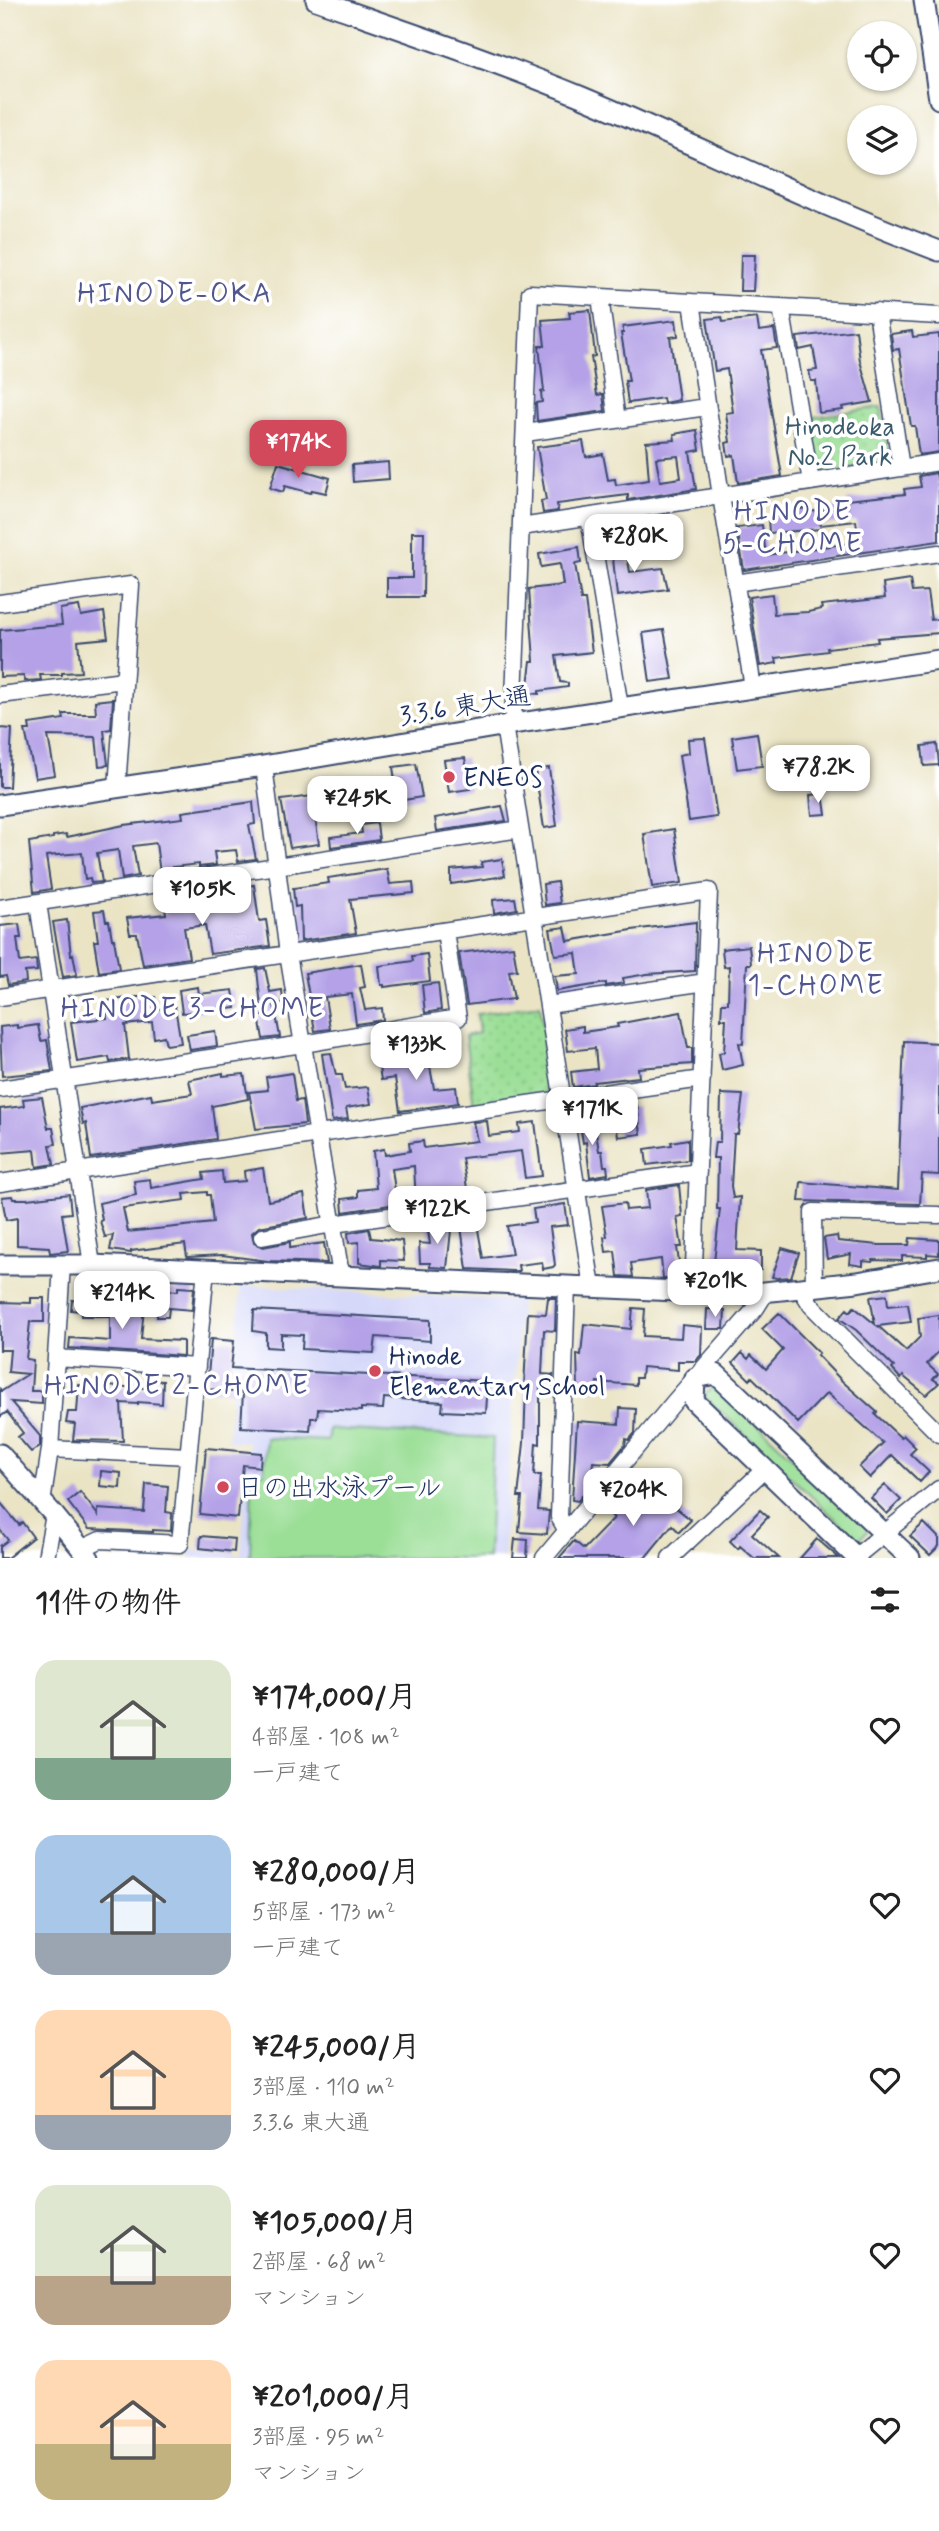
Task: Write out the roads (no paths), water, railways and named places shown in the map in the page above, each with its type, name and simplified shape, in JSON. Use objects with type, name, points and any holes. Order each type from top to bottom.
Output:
[{"type":"street","points":[[316,0],[497,64],[581,97],[876,227],[939,251]]},
{"type":"street","points":[[924,0],[939,99]]},
{"type":"street","points":[[592,1287],[520,830],[509,724],[521,527],[530,293],[939,316]]},
{"type":"street","points":[[600,297],[617,420]]},
{"type":"street","points":[[692,302],[753,687]]},
{"type":"street","points":[[780,307],[811,482]]},
{"type":"street","points":[[877,312],[901,468]]},
{"type":"street","points":[[524,433],[707,407]]},
{"type":"street","points":[[521,527],[939,462]]},
{"type":"street","points":[[589,517],[620,707]]},
{"type":"street","points":[[735,583],[939,552]]},
{"type":"street","points":[[0,603],[131,585],[117,788]]},
{"type":"street","name":"3.3.6 東大通","points":[[0,805],[264,766],[509,724],[939,660]]},
{"type":"street","points":[[0,695],[124,680]]},
{"type":"street","points":[[264,766],[288,954],[341,1275]]},
{"type":"street","points":[[0,908],[520,830]]},
{"type":"street","points":[[0,997],[709,891],[693,1291]]},
{"type":"street","points":[[38,902],[92,1265]]},
{"type":"street","points":[[0,1089],[458,1018],[445,931]]},
{"type":"street","points":[[548,1005],[706,982]]},
{"type":"street","points":[[0,1183],[318,1134],[702,1080]]},
{"type":"street","points":[[262,1237],[333,1224],[698,1172]]},
{"type":"street","points":[[939,1215],[813,1212],[807,1289],[811,1305],[939,1434]]},
{"type":"street","points":[[0,1265],[206,1269],[567,1286],[766,1292],[807,1289],[939,1268]]},
{"type":"street","points":[[47,1558],[50,1449],[62,1265]]},
{"type":"street","points":[[0,1454],[85,1554],[100,1541],[180,1544],[206,1269]]},
{"type":"street","points":[[567,1286],[559,1517],[567,1531]]},
{"type":"street","points":[[544,1558],[756,1308],[766,1292]]},
{"type":"street","points":[[56,1358],[197,1367]]},
{"type":"street","points":[[695,1378],[716,1374],[910,1558]]},
{"type":"street","points":[[695,1378],[694,1401],[855,1558],[939,1489]]},
{"type":"street","points":[[50,1449],[188,1456]]},
{"type":"street","points":[[670,1558],[765,1469]]},
{"type":"place","name":"ENEOS","points":[[449,777]]},
{"type":"place","name":"Hinode Elementary School","points":[[375,1371]]},
{"type":"place","name":"日の出水泳プール","points":[[223,1487]]},
{"type":"district","name":"HINODE-OKA","points":[[175,292]]},
{"type":"district","name":"HINODE 5-CHOME","points":[[793,526]]},
{"type":"district","name":"HINODE 1-CHOME","points":[[816,968]]},
{"type":"district","name":"HINODE 3-CHOME","points":[[193,1007]]},
{"type":"district","name":"HINODE 2-CHOME","points":[[177,1384]]},
{"type":"park label","name":"Hinodeoka No.2 Park","points":[[840,441]]}]
